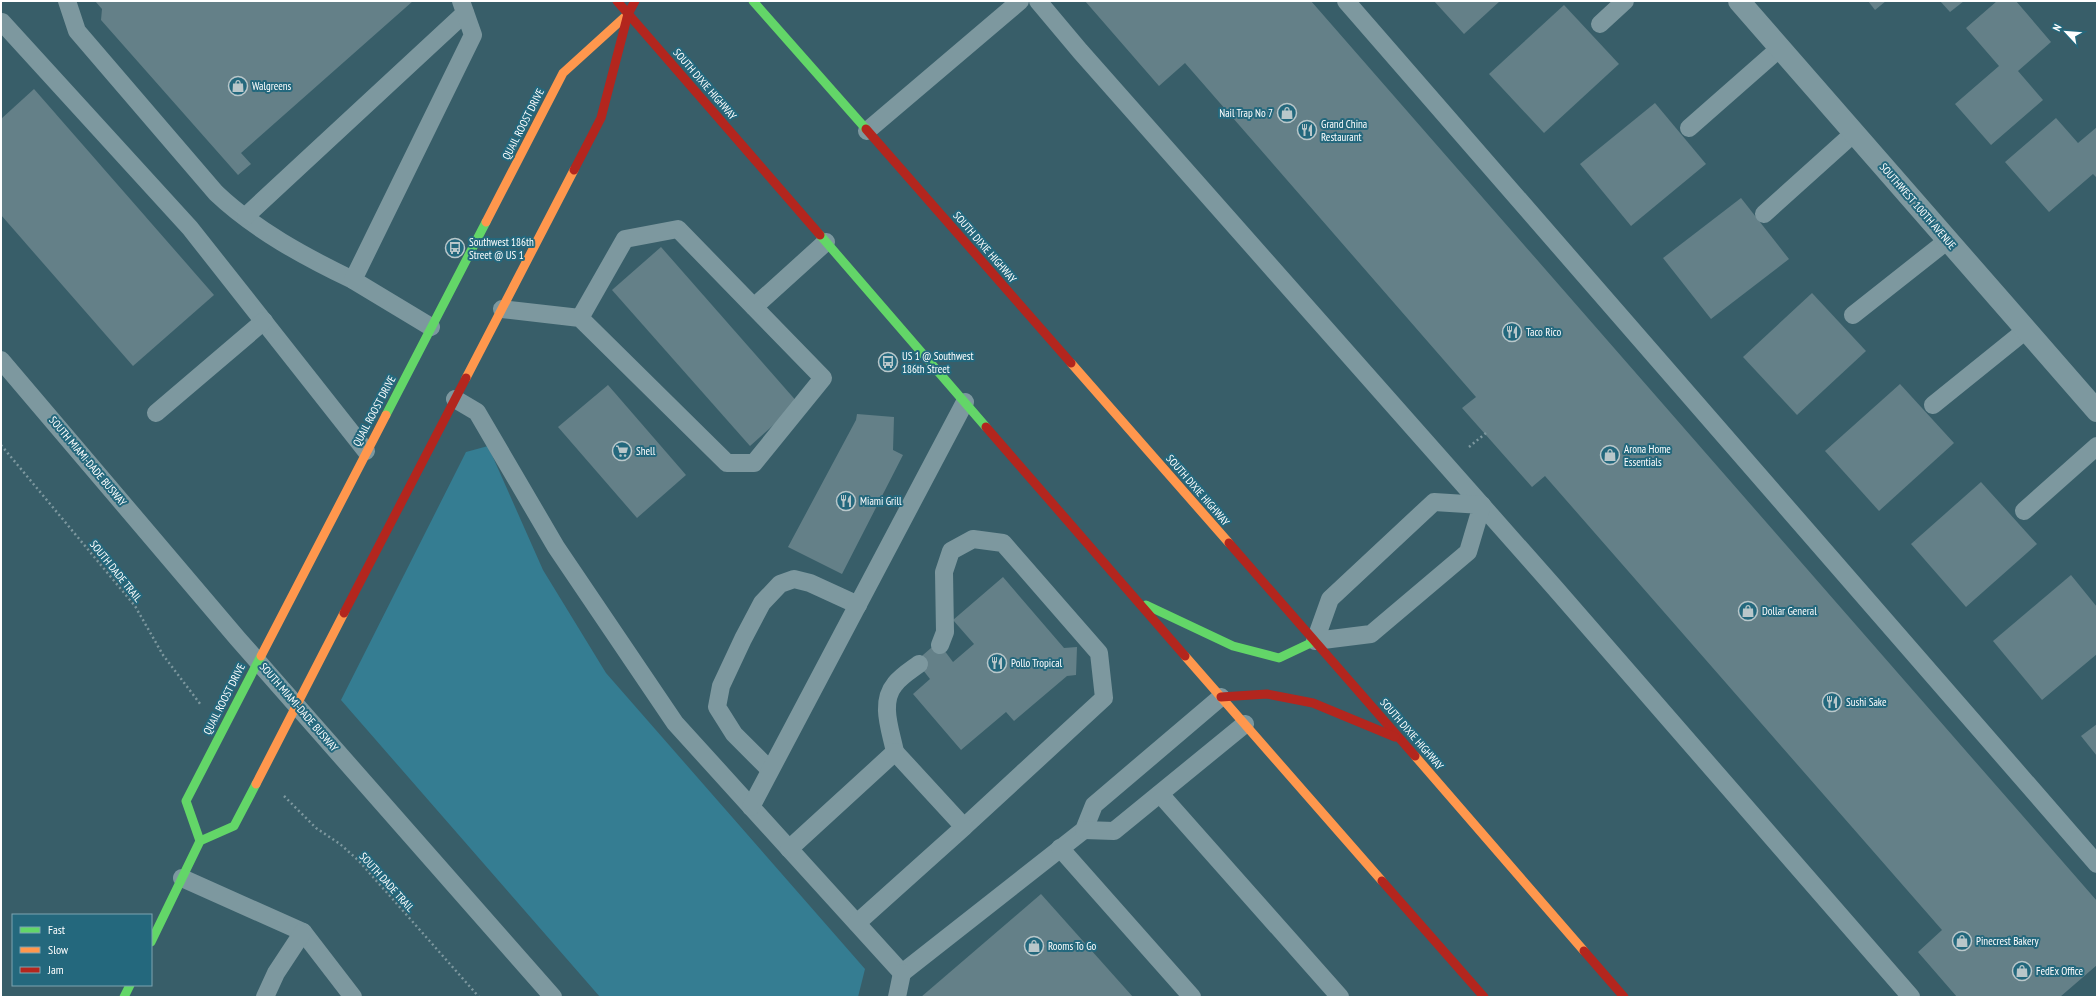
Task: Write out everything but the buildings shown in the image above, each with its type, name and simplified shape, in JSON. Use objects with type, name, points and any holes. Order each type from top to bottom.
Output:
[{"type":"main road","name":"SOUTH DIXIE HIGHWAY","points":[[617,1],[1137,601],[1484,997]]},
{"type":"main road","name":"QUAIL ROOST DRIVE","points":[[628,14],[563,73],[366,451],[186,801],[200,841],[234,826],[455,400],[601,118],[628,14],[635,1]]},
{"type":"main road","name":"SOUTH DIXIE HIGHWAY","points":[[753,1],[1315,641],[1624,997]]},
{"type":"main road","points":[[1137,601],[1233,646],[1279,658],[1315,641]]},
{"type":"main road","points":[[1221,697],[1267,694],[1313,703],[1400,739]]},
{"type":"main road","points":[[152,940],[200,841]]},
{"type":"main road","points":[[124,997],[130,986]]},
{"type":"street","name":"SOUTHWEST 100TH AVENUE","points":[[1739,1],[2097,412]]},
{"type":"lane","points":[[67,1],[77,31],[216,193],[230,206],[312,261],[353,280],[431,327]]},
{"type":"lane","points":[[866,131],[1020,1]]},
{"type":"lane","points":[[1038,1],[1091,63],[1482,504],[1911,997]]},
{"type":"lane","points":[[1346,1],[2097,864]]},
{"type":"lane","points":[[1600,24],[1625,1]]},
{"type":"lane","points":[[246,216],[463,7],[473,35],[353,280]]},
{"type":"lane","points":[[1,24],[2,22],[190,228],[366,451]]},
{"type":"lane","points":[[1688,128],[1780,48]]},
{"type":"lane","points":[[1764,214],[1854,133]]},
{"type":"lane","points":[[502,309],[580,318],[727,463],[754,463],[823,378],[678,229],[625,239],[580,318]]},
{"type":"lane","points":[[1853,315],[1948,240]]},
{"type":"lane","points":[[754,308],[826,242]]},
{"type":"lane","points":[[156,413],[264,321]]},
{"type":"lane","points":[[1933,405],[2026,330]]},
{"type":"lane","name":"SOUTH MIAMI-DADE BUSWAY","points":[[1,360],[296,704],[553,997]]},
{"type":"lane","points":[[455,400],[477,412],[556,547],[675,723],[902,973]]},
{"type":"lane","points":[[751,807],[965,402]]},
{"type":"lane","points":[[2024,511],[2097,446]]},
{"type":"lane","points":[[1434,502],[1482,504],[1468,552],[1371,634],[1315,641],[1330,599],[1434,502]]},
{"type":"lane","points":[[857,923],[964,828],[1104,698],[1100,653],[1004,543],[974,539],[951,551],[944,572],[945,632],[940,645]]},
{"type":"lane","points":[[770,770],[734,734],[723,719],[717,707],[721,686],[762,603],[780,584],[794,579],[810,583],[858,605]]},
{"type":"lane","points":[[918,664],[896,683],[889,692],[886,705],[895,752],[964,828]]},
{"type":"lane","points":[[897,997],[902,973],[1084,830],[1094,805],[1221,697]]},
{"type":"lane","points":[[1084,830],[1114,831],[1245,724]]},
{"type":"lane","points":[[789,849],[895,752]]},
{"type":"lane","points":[[1160,794],[1340,997]]},
{"type":"lane","points":[[1060,848],[1192,997]]},
{"type":"lane","points":[[182,878],[303,932],[353,997]]},
{"type":"lane","points":[[265,997],[276,973],[303,932]]},
{"type":"path","points":[[1466,450],[1486,433]]},
{"type":"path","name":"SOUTH DADE TRAIL","points":[[1,445],[135,606],[163,655],[204,709]]},
{"type":"path","name":"SOUTH DADE TRAIL","points":[[281,794],[316,828],[340,844],[359,861],[479,997]]},
{"type":"shaded area","points":[[488,446],[543,570],[606,673],[865,969],[858,997],[600,997],[341,700],[466,452]]},
{"type":"traffic: fast","points":[[753,1],[866,129]]},
{"type":"traffic: fast","points":[[386,415],[486,222]]},
{"type":"traffic: fast","points":[[820,235],[986,427]]},
{"type":"traffic: fast","points":[[1146,605],[1233,646],[1279,658],[1315,641]]},
{"type":"traffic: fast","points":[[200,841],[186,801],[261,656]]},
{"type":"traffic: fast","points":[[152,940],[200,841],[234,826],[256,784]]},
{"type":"traffic: fast","points":[[124,997],[130,986]]},
{"type":"traffic: slow","points":[[486,222],[563,73],[628,14]]},
{"type":"traffic: slow","points":[[466,378],[574,170]]},
{"type":"traffic: slow","points":[[1071,363],[1229,543]]},
{"type":"traffic: slow","points":[[261,656],[386,415]]},
{"type":"traffic: slow","points":[[256,784],[344,613]]},
{"type":"traffic: slow","points":[[1185,656],[1382,881]]},
{"type":"traffic: slow","points":[[1415,756],[1584,951]]},
{"type":"traffic: jam","points":[[617,1],[820,235]]},
{"type":"traffic: jam","points":[[574,170],[601,118],[628,14],[635,1]]},
{"type":"traffic: jam","points":[[866,129],[1071,363]]},
{"type":"traffic: jam","points":[[344,613],[466,378]]},
{"type":"traffic: jam","points":[[986,427],[1185,656]]},
{"type":"traffic: jam","points":[[1229,543],[1415,756]]},
{"type":"traffic: jam","points":[[1221,697],[1267,694],[1313,703],[1395,737]]},
{"type":"traffic: jam","points":[[1382,881],[1484,997]]},
{"type":"traffic: jam","points":[[1584,951],[1624,997]]},
{"type":"place","name":"Walgreens","points":[[238,86]]},
{"type":"place","name":"Nail Trap No 7","points":[[1287,113]]},
{"type":"place","name":"Grand China Restaurant","points":[[1307,130]]},
{"type":"place","name":"Southwest 186th Street @ US 1","points":[[455,248]]},
{"type":"place","name":"Taco Rico","points":[[1512,332]]},
{"type":"place","name":"US 1 @ Southwest 186th Street","points":[[888,362]]},
{"type":"place","name":"Shell","points":[[622,451]]},
{"type":"place","name":"Arona Home Essentials","points":[[1610,455]]},
{"type":"place","name":"Miami Grill","points":[[846,501]]},
{"type":"place","name":"Dollar General","points":[[1748,611]]},
{"type":"place","name":"Pollo Tropical","points":[[997,663]]},
{"type":"place","name":"Sushi Sake","points":[[1832,702]]},
{"type":"place","name":"Pinecrest Bakery","points":[[1962,941]]},
{"type":"place","name":"Rooms To Go","points":[[1034,946]]},
{"type":"place","name":"FedEx Office","points":[[2022,971]]}]
